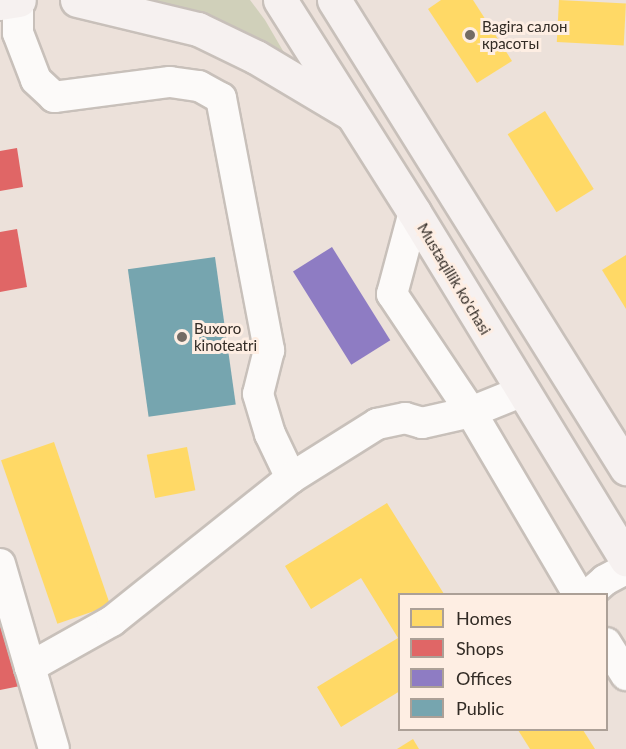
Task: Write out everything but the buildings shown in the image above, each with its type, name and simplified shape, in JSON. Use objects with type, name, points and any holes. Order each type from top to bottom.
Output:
[{"type":"main road","points":[[0,3],[19,0]]},
{"type":"main road","points":[[77,0],[198,29],[255,57],[353,114]]},
{"type":"main road","name":"Mustaqillik ko'chasi","points":[[280,0],[414,212],[626,559]]},
{"type":"main road","points":[[334,0],[626,468]]},
{"type":"lane","points":[[19,0],[18,33],[36,80],[54,98],[170,82],[199,86],[221,98],[269,350],[258,394],[270,434],[291,478]]},
{"type":"lane","points":[[414,212],[392,294],[471,412],[577,593]]},
{"type":"lane","points":[[30,667],[112,621],[291,478],[377,424],[405,418],[422,423],[471,412],[523,391]]},
{"type":"lane","points":[[0,564],[54,749]]},
{"type":"lane","points":[[590,593],[605,580],[626,569]]},
{"type":"lane","points":[[608,646],[626,675]]},
{"type":"green space","points":[[157,0],[250,0],[265,20],[293,68],[137,4]]},
{"type":"place","name":"Bagira салон красоты","points":[[470,35]]},
{"type":"place","name":"Buxoro kinoteatri","points":[[182,337]]}]
